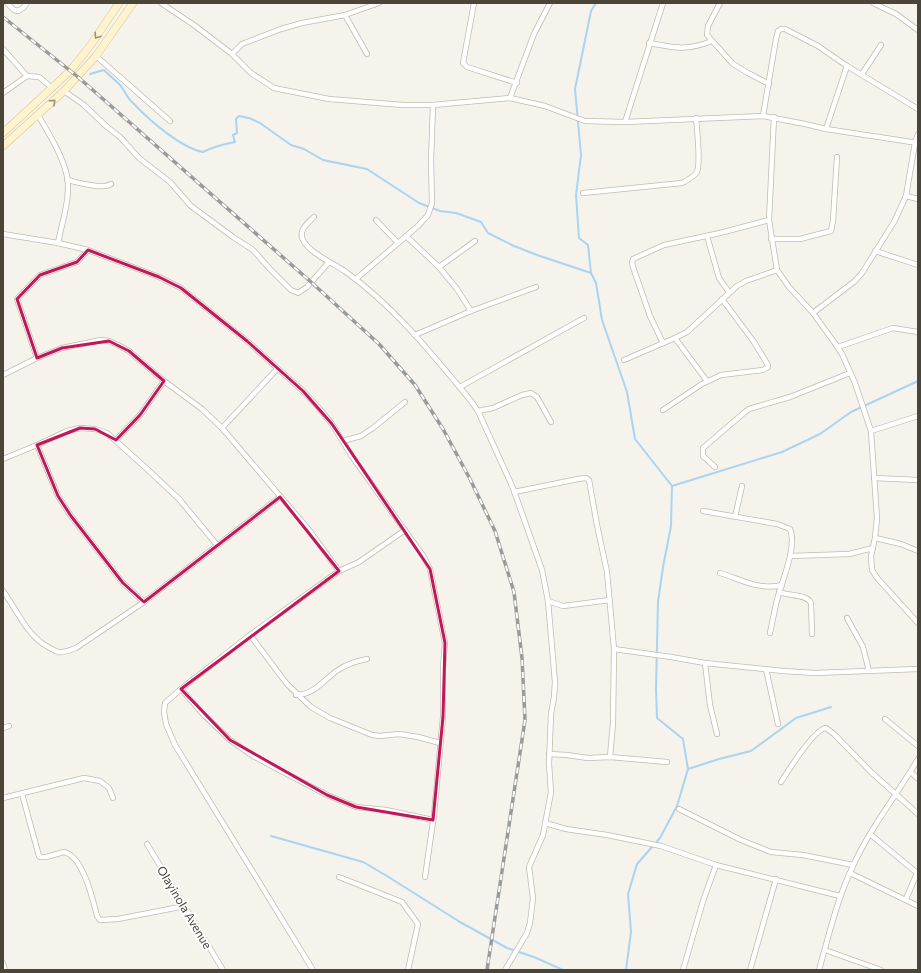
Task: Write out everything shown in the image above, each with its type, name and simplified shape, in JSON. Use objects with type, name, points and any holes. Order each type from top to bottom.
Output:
[{"type":"main road","points":[[3,133],[64,77],[87,50],[119,3]]},
{"type":"main road","points":[[3,146],[64,91],[96,56],[133,3]]},
{"type":"main road","points":[[64,77],[71,83]]},
{"type":"street","points":[[7,3],[14,10],[18,11],[27,3]]},
{"type":"street","points":[[161,3],[194,25],[232,54],[251,73],[274,88],[329,99],[403,105],[433,105],[510,98],[545,106],[573,115],[585,121],[625,122],[763,116],[774,117],[826,129],[916,143]]},
{"type":"street","points":[[232,54],[242,44],[281,29],[345,15],[379,3]]},
{"type":"street","points":[[474,3],[463,63],[468,67],[517,83]]},
{"type":"street","points":[[510,98],[517,83],[534,34],[550,3]]},
{"type":"street","points":[[625,122],[662,3]]},
{"type":"street","points":[[720,3],[707,29],[707,35],[733,64],[769,84]]},
{"type":"street","points":[[873,3],[896,14],[918,30]]},
{"type":"street","points":[[345,15],[367,54]]},
{"type":"street","points":[[763,116],[776,40],[778,31],[781,29],[785,29],[818,46],[847,66],[918,109]]},
{"type":"street","points":[[649,43],[683,48],[697,46],[712,41]]},
{"type":"street","points":[[862,74],[880,45]]},
{"type":"street","points":[[3,49],[27,76]]},
{"type":"street","points":[[96,56],[170,121]]},
{"type":"street","points":[[826,129],[847,66]]},
{"type":"street","points":[[3,93],[27,76],[39,77],[52,88]]},
{"type":"street","points":[[64,91],[84,105],[120,137],[139,158],[170,182],[191,206],[253,250],[291,290],[298,293],[307,287],[329,262]]},
{"type":"street","points":[[356,279],[406,236],[428,215],[431,209],[433,105]]},
{"type":"street","points":[[38,115],[58,151],[67,180],[67,198],[58,243]]},
{"type":"street","points":[[774,117],[769,220],[777,270],[789,287],[813,313],[838,348],[855,383],[872,431],[877,518],[871,562],[874,574],[918,623]]},
{"type":"street","points":[[583,193],[682,182],[691,179],[696,173],[699,165],[696,118]]},
{"type":"street","points":[[813,313],[862,273],[894,222],[906,196],[918,134]]},
{"type":"street","points":[[771,239],[800,239],[830,231],[834,222],[838,157]]},
{"type":"street","points":[[67,180],[101,187],[111,184]]},
{"type":"street","points":[[906,196],[918,199]]},
{"type":"street","points":[[314,217],[304,226],[302,230],[302,239],[321,257],[341,268],[356,279],[415,334],[460,387],[478,411],[514,492],[542,570],[548,600],[554,682],[549,754],[551,788],[543,835],[529,867],[533,892],[530,923],[527,933],[505,970]]},
{"type":"street","points":[[376,220],[398,243]]},
{"type":"street","points":[[663,343],[650,316],[633,267],[632,263],[634,259],[664,245],[707,236],[769,220]]},
{"type":"street","points":[[3,234],[58,243],[88,250],[160,277],[181,288],[247,341],[303,391],[318,407],[332,424],[353,458],[424,557],[430,569],[445,643],[443,668],[443,717],[433,820],[425,877]]},
{"type":"street","points":[[406,236],[439,267],[457,289],[471,311]]},
{"type":"street","points":[[707,236],[719,278],[725,288],[730,292]]},
{"type":"street","points":[[439,267],[475,241]]},
{"type":"street","points":[[37,358],[17,299],[40,275],[77,262],[88,250]]},
{"type":"street","points":[[875,251],[918,265]]},
{"type":"street","points":[[624,360],[687,332],[722,299],[746,280],[777,270]]},
{"type":"street","points":[[415,334],[536,287]]},
{"type":"street","points":[[663,410],[720,375],[763,370],[768,367],[765,359],[754,342],[722,299]]},
{"type":"street","points":[[460,387],[584,318]]},
{"type":"street","points":[[838,348],[893,328],[918,332]]},
{"type":"street","points":[[675,338],[707,382]]},
{"type":"street","points":[[3,375],[37,358],[62,348],[101,340],[109,341],[129,351],[164,381],[202,409],[222,428],[309,530],[339,571]]},
{"type":"street","points":[[222,428],[277,369]]},
{"type":"street","points":[[715,467],[703,456],[703,448],[717,434],[749,409],[790,397],[850,373]]},
{"type":"street","points":[[116,440],[140,415],[164,381]]},
{"type":"street","points":[[478,411],[492,408],[522,395],[531,393],[537,397],[551,422]]},
{"type":"street","points":[[342,441],[360,436],[373,428],[405,402]]},
{"type":"street","points":[[872,431],[918,416]]},
{"type":"street","points":[[3,459],[67,431],[80,428],[95,428],[107,433],[116,440],[179,499],[217,545]]},
{"type":"street","points":[[37,445],[58,496],[124,583],[144,602]]},
{"type":"street","points":[[514,492],[578,479],[586,478],[589,480],[607,572],[614,649],[613,724],[610,757]]},
{"type":"street","points":[[874,478],[918,480]]},
{"type":"street","points":[[735,517],[742,486]]},
{"type":"street","points":[[3,591],[12,602],[31,635],[42,644],[58,652],[66,652],[76,648],[144,602],[280,497]]},
{"type":"street","points":[[703,511],[777,524],[790,529],[792,538],[790,556],[779,592],[770,632]]},
{"type":"street","points":[[313,970],[255,877],[172,738],[166,724],[164,707],[165,703],[181,689],[250,635],[339,571],[359,562],[405,530]]},
{"type":"street","points":[[875,538],[901,544],[918,551]]},
{"type":"street","points":[[790,556],[849,554],[873,548]]},
{"type":"street","points":[[720,573],[761,587],[774,587],[782,585]]},
{"type":"street","points":[[779,592],[791,596],[808,598],[810,600],[812,634]]},
{"type":"street","points":[[548,600],[563,606],[571,606],[610,600]]},
{"type":"street","points":[[847,618],[863,647],[869,671]]},
{"type":"street","points":[[250,635],[275,670],[296,695],[317,711],[330,718],[372,735],[380,736],[399,734],[440,743]]},
{"type":"street","points":[[614,649],[705,663],[815,673],[918,669]]},
{"type":"street","points":[[296,695],[308,693],[349,664],[367,659]]},
{"type":"street","points":[[705,663],[710,705],[717,734]]},
{"type":"street","points":[[766,669],[778,724]]},
{"type":"street","points":[[181,689],[216,728],[230,740],[253,756],[328,795],[356,807],[386,810],[433,820]]},
{"type":"street","points":[[885,719],[918,746]]},
{"type":"street","points":[[3,728],[9,726]]},
{"type":"street","points":[[781,782],[814,735],[822,728],[826,728],[834,734],[896,796],[918,814]]},
{"type":"street","points":[[549,754],[588,758],[610,757],[667,762]]},
{"type":"street","points":[[819,970],[840,896],[853,865],[870,834],[896,796],[918,759]]},
{"type":"street","points":[[911,772],[918,779]]},
{"type":"street","points":[[3,798],[84,778],[100,781],[109,788],[113,798]]},
{"type":"street","points":[[22,794],[38,854],[40,857],[46,857],[64,852],[68,853],[74,859],[85,876],[97,916],[100,920],[118,920],[185,906]]},
{"type":"street","points":[[679,809],[742,840],[771,852],[803,855],[853,865]]},
{"type":"street","points":[[545,823],[566,828],[607,834],[661,846],[716,865],[840,896]]},
{"type":"street","points":[[870,834],[916,870],[917,873],[906,899]]},
{"type":"street","name":"Olayinola Avenue","points":[[147,844],[223,970]]},
{"type":"street","points":[[683,970],[703,901],[716,865]]},
{"type":"street","points":[[850,872],[918,906]]},
{"type":"street","points":[[339,877],[402,902],[418,924],[408,970]]},
{"type":"street","points":[[750,970],[776,879]]},
{"type":"street","points":[[824,950],[881,970]]},
{"type":"street","points":[[3,963],[5,970]]},
{"type":"highlighted area","points":[[88,250],[159,277],[181,288],[247,341],[303,391],[332,424],[430,569],[445,643],[443,717],[433,820],[356,807],[327,795],[230,740],[181,689],[339,571],[280,497],[144,602],[123,583],[71,516],[58,496],[37,445],[80,428],[95,429],[116,440],[140,415],[164,381],[129,351],[109,341],[62,348],[37,358],[17,299],[40,275],[77,262]]},
{"type":"waterway","points":[[596,3],[591,11],[575,89],[581,155],[576,195],[579,238],[588,245],[591,273],[596,283],[602,320],[627,392],[635,439],[672,486],[671,526],[658,602],[656,689],[657,718],[683,739],[688,769],[677,806],[660,838],[637,864],[628,894],[631,932],[626,970]]},
{"type":"waterway","points":[[90,74],[104,70],[120,85],[131,101],[148,117],[175,139],[194,149],[203,152],[235,142],[233,135],[237,133],[236,119],[239,116],[249,118],[260,123],[291,145],[304,149],[323,160],[367,169],[419,203],[440,211],[456,213],[481,222],[488,233],[514,246],[591,273]]},
{"type":"waterway","points":[[672,486],[782,452],[820,434],[851,412],[918,381]]},
{"type":"waterway","points":[[688,769],[751,751],[796,718],[831,707]]},
{"type":"waterway","points":[[271,836],[363,862],[460,922],[507,948],[534,957],[563,970]]},
{"type":"railway","points":[[3,17],[78,77],[311,282],[379,344],[415,385],[443,429],[470,479],[495,531],[514,592],[522,658],[525,720],[487,970]]}]
